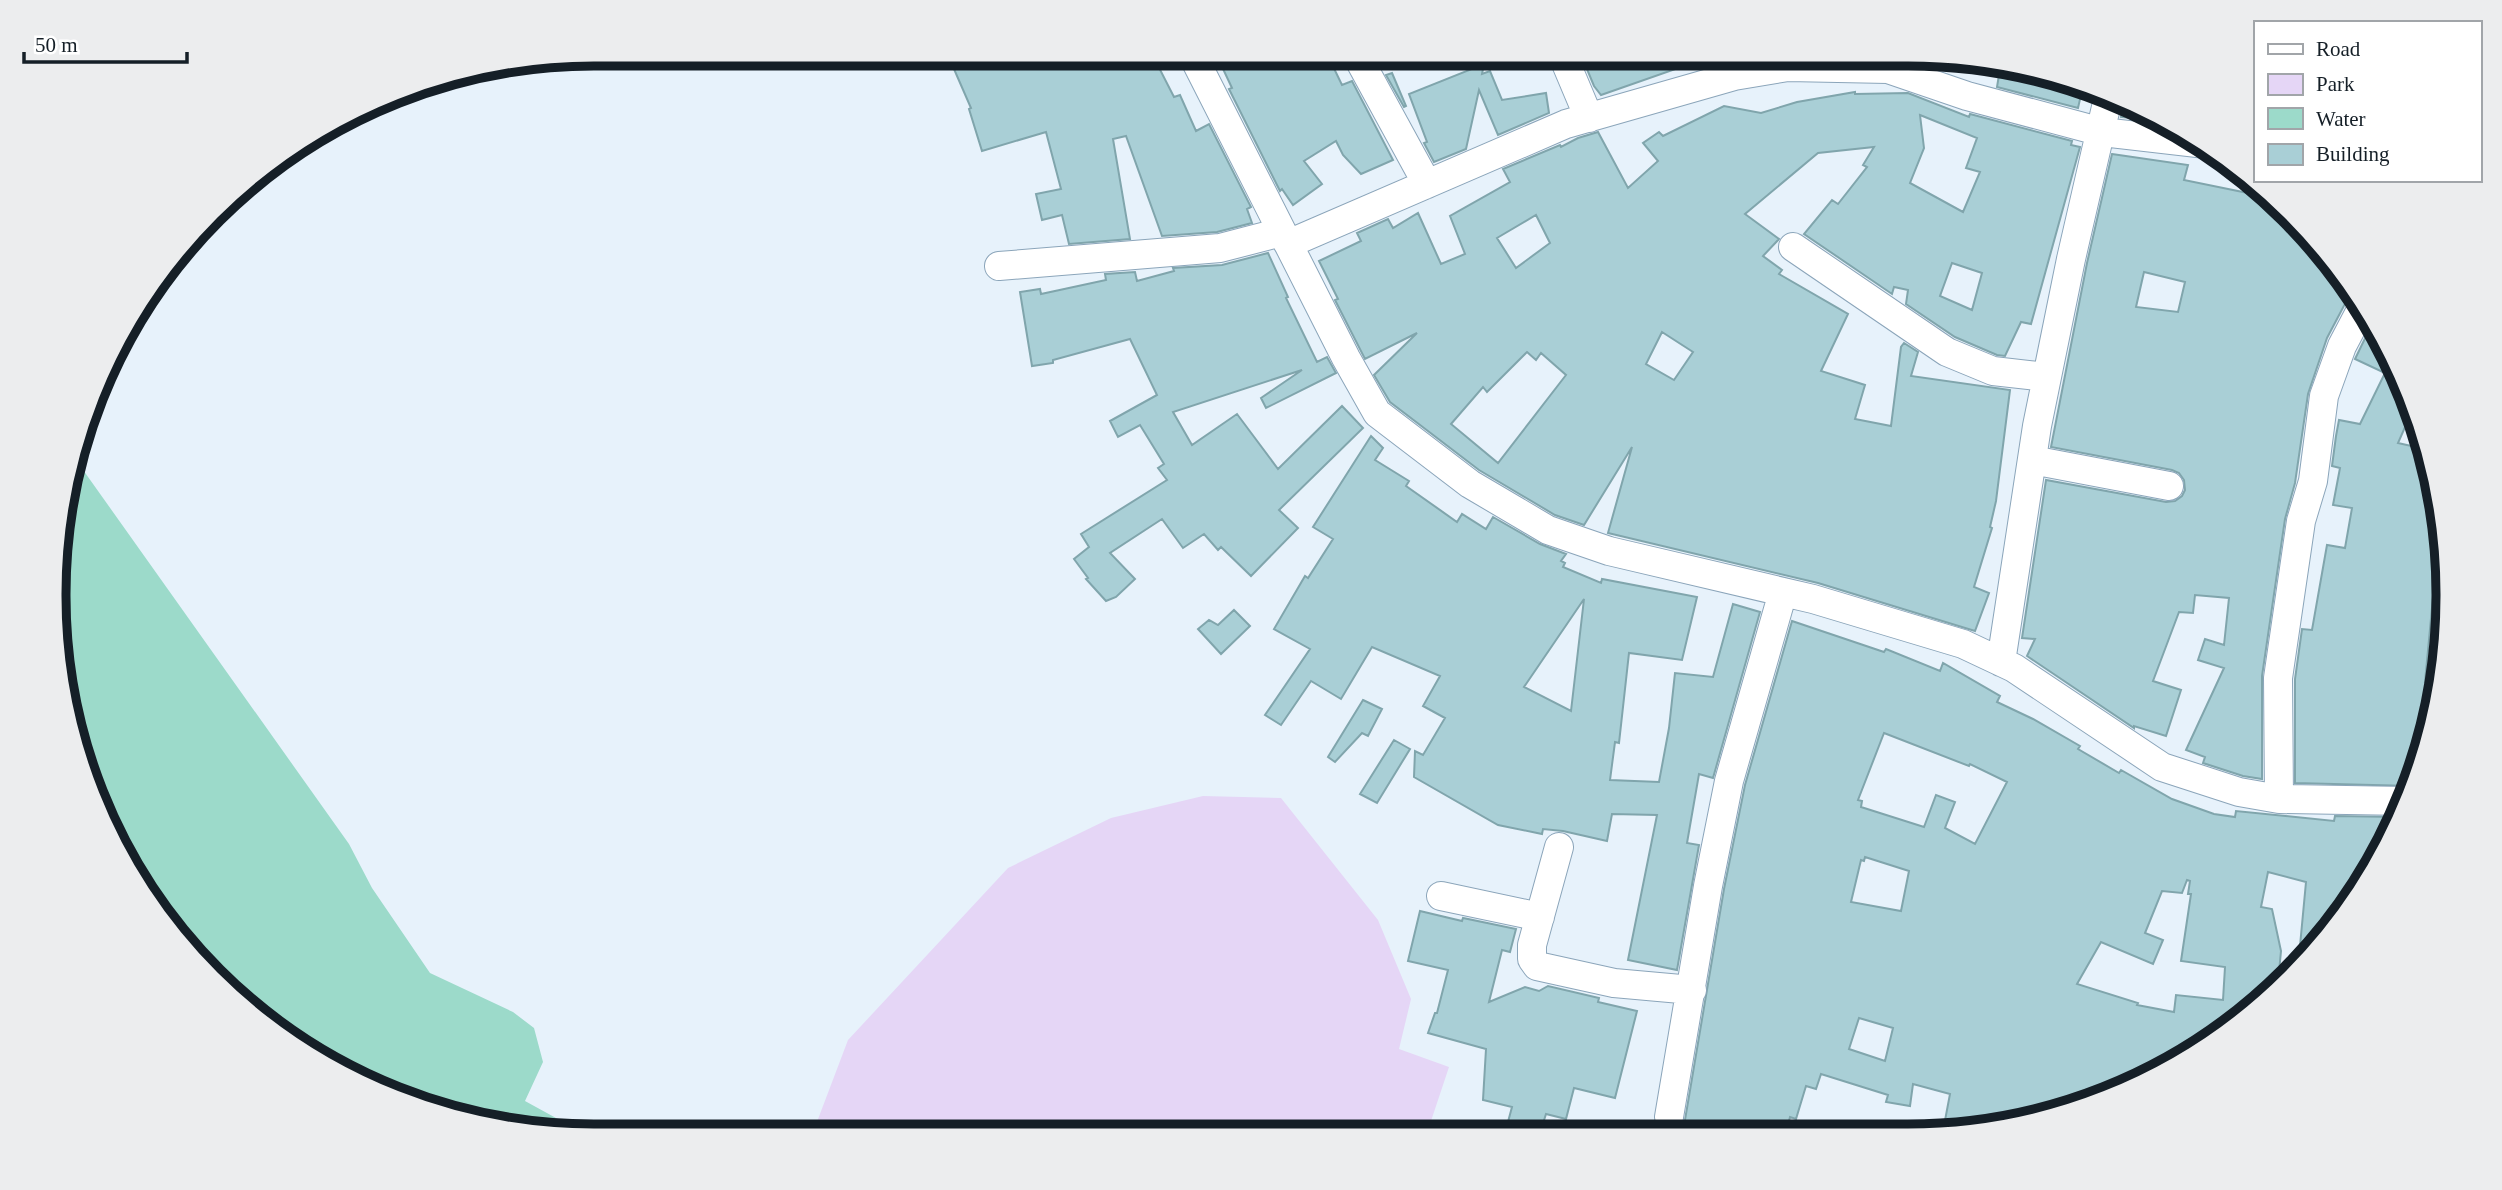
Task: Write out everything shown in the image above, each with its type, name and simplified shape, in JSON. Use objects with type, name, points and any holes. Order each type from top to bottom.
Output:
[{"type":"street","points":[[1198,66],[1346,358],[1377,413],[1470,484],[1548,530],[1609,551],[1783,592],[1962,644],[2014,668],[2162,767],[2239,792],[2279,799],[2393,801]]},
{"type":"street","points":[[1363,66],[1427,184]]},
{"type":"street","points":[[1567,66],[1589,118]]},
{"type":"street","points":[[999,266],[1220,248],[1285,238],[1427,184],[1566,124],[1734,76],[1806,66]]},
{"type":"street","points":[[1885,66],[1967,96],[2102,132],[2177,141]]},
{"type":"street","points":[[2001,662],[2047,377],[2107,106]]},
{"type":"street","points":[[1793,247],[1947,352],[1993,371],[2047,377]]},
{"type":"street","points":[[2279,799],[2278,678],[2301,521],[2313,481],[2324,396],[2342,346],[2357,318]]},
{"type":"street","points":[[2032,460],[2169,486]]},
{"type":"street","points":[[1669,1117],[1708,886],[1729,781],[1783,592]]},
{"type":"street","points":[[1559,847],[1532,944],[1532,959],[1536,966],[1614,983],[1692,990]]},
{"type":"street","points":[[1441,895],[1539,917]]},
{"type":"green space","points":[[1203,796],[1281,798],[1378,920],[1411,999],[1399,1049],[1449,1067],[1430,1124],[816,1124],[848,1040],[1008,868],[1111,818]]},
{"type":"water","points":[[82,469],[349,844],[372,888],[430,973],[513,1012],[534,1028],[543,1062],[525,1101],[564,1122],[526,1119],[458,1105],[393,1083],[331,1053],[273,1014],[221,969],[176,917],[156,889],[121,829],[107,797],[85,732],[71,664],[66,595],[68,560],[71,526]]},
{"type":"building","points":[[1158,66],[1174,97],[1180,95],[1196,131],[1209,124],[1251,207],[1247,209],[1252,223],[1217,232],[1162,236],[1126,136],[1113,139],[1130,239],[1069,244],[1062,215],[1042,220],[1036,194],[1061,189],[1046,132],[982,151],[969,109],[971,108],[954,69]]},
{"type":"building","points":[[1222,66],[1333,66],[1342,85],[1352,81],[1393,160],[1361,174],[1343,155],[1336,141],[1304,161],[1322,184],[1293,205],[1282,189],[1280,191],[1229,89],[1232,88]]},
{"type":"building","points":[[1484,66],[1482,74],[1490,71],[1502,100],[1546,93],[1549,113],[1498,135],[1479,90],[1466,149],[1434,162],[1424,143],[1427,142],[1409,94]]},
{"type":"building","points":[[1586,66],[1684,66],[1601,95]]},
{"type":"building","points":[[1392,73],[1406,106],[1404,107],[1386,75]]},
{"type":"building","points":[[1999,75],[2081,96],[2078,108],[1997,87]]},
{"type":"building","points":[[1855,92],[1908,93],[1969,117],[1970,114],[2072,141],[2071,145],[2080,147],[2031,324],[2021,322],[2005,356],[1955,337],[1906,304],[1908,290],[1894,287],[1892,294],[1804,234],[1832,200],[1838,204],[1867,167],[1863,165],[1874,147],[1818,153],[1745,214],[1779,239],[1763,256],[1782,270],[1779,274],[1848,314],[1821,371],[1865,385],[1855,419],[1891,426],[1901,347],[1904,343],[1918,352],[1911,376],[2010,390],[1996,501],[1990,527],[1992,528],[1974,587],[1989,593],[1975,631],[1818,583],[1608,533],[1632,447],[1584,525],[1555,515],[1479,470],[1390,402],[1374,375],[1417,333],[1365,359],[1319,261],[1361,241],[1357,233],[1388,219],[1393,228],[1418,213],[1441,264],[1465,254],[1450,216],[1510,182],[1503,169],[1598,132],[1628,188],[1658,161],[1643,143],[1659,132],[1663,136],[1724,106],[1761,113],[1797,102]],"holes":[[[1920,115],[1977,138],[1966,168],[1980,172],[1963,212],[1910,183],[1924,148]],[[1536,215],[1550,243],[1516,268],[1497,238]],[[1952,263],[1982,273],[1972,310],[1940,296]],[[1662,332],[1693,352],[1674,380],[1646,364]],[[1527,352],[1536,360],[1541,353],[1566,375],[1498,463],[1451,424],[1483,387],[1487,392]]]},
{"type":"building","points":[[2122,113],[2136,119],[2121,117]]},
{"type":"building","points":[[2112,154],[2188,165],[2184,180],[2250,193],[2281,221],[2326,273],[2346,301],[2327,338],[2308,394],[2295,483],[2285,519],[2262,676],[2262,779],[2203,763],[2205,757],[2186,750],[2224,668],[2198,660],[2205,639],[2224,645],[2229,598],[2195,595],[2193,613],[2179,612],[2153,681],[2181,690],[2166,736],[2134,728],[2027,656],[2035,639],[2022,638],[2046,480],[2166,502],[2175,501],[2185,490],[2184,480],[2179,473],[2172,470],[2051,447],[2087,263]],"holes":[[[2144,272],[2185,282],[2178,312],[2136,307]]]},
{"type":"building","points":[[1268,253],[1317,362],[1327,357],[1336,373],[1266,408],[1261,398],[1302,370],[1173,412],[1192,445],[1237,414],[1278,469],[1342,406],[1363,428],[1279,510],[1298,528],[1251,576],[1221,547],[1218,550],[1204,534],[1183,548],[1162,519],[1110,553],[1135,579],[1116,597],[1106,601],[1086,579],[1088,578],[1074,559],[1089,547],[1081,534],[1167,480],[1158,468],[1164,464],[1140,425],[1118,437],[1110,421],[1157,395],[1130,339],[1053,360],[1053,363],[1032,366],[1020,292],[1040,289],[1041,294],[1106,280],[1105,274],[1135,272],[1137,281],[1174,271],[1173,268],[1222,265]]},
{"type":"building","points":[[2367,335],[2381,361],[2407,424],[2398,443],[2413,446],[2431,526],[2435,577],[2425,682],[2428,682],[2417,732],[2399,786],[2295,783],[2295,679],[2302,629],[2312,630],[2327,545],[2345,548],[2352,508],[2333,505],[2340,468],[2332,466],[2339,420],[2360,424],[2385,373],[2355,359]]},
{"type":"building","points":[[1371,436],[1383,448],[1375,460],[1409,481],[1406,486],[1457,522],[1462,514],[1486,529],[1493,517],[1540,544],[1566,554],[1561,561],[1565,563],[1563,567],[1601,583],[1602,579],[1697,597],[1682,660],[1629,653],[1619,743],[1615,742],[1610,780],[1659,782],[1675,673],[1713,677],[1733,604],[1760,612],[1713,778],[1699,774],[1687,843],[1699,845],[1677,970],[1628,960],[1657,815],[1612,814],[1607,841],[1563,831],[1543,829],[1542,834],[1498,825],[1414,777],[1415,751],[1423,755],[1445,718],[1423,706],[1440,676],[1372,647],[1341,699],[1311,681],[1281,725],[1265,715],[1310,649],[1274,629],[1305,576],[1308,578],[1333,539],[1313,527]],"holes":[[[1584,599],[1571,711],[1524,687]]]},
{"type":"building","points":[[1234,610],[1250,626],[1221,654],[1198,629],[1209,620],[1218,625]]},
{"type":"building","points":[[1792,621],[1884,652],[1886,649],[1940,671],[1943,663],[2000,696],[1997,702],[2080,746],[2078,749],[2119,773],[2121,770],[2172,799],[2214,814],[2235,817],[2236,811],[2334,821],[2335,816],[2386,817],[2346,889],[2301,946],[2306,882],[2268,872],[2261,907],[2272,909],[2281,951],[2279,971],[2229,1014],[2171,1053],[2109,1083],[2044,1105],[1976,1119],[1945,1122],[1950,1094],[1913,1084],[1910,1106],[1886,1102],[1888,1095],[1821,1074],[1816,1089],[1806,1086],[1796,1119],[1790,1117],[1788,1124],[1684,1124],[1745,785]],"holes":[[[1884,733],[1969,766],[1970,764],[2007,782],[1975,844],[1945,828],[1955,802],[1936,795],[1924,827],[1861,807],[1862,801],[1858,800]],[[1865,857],[1909,871],[1901,911],[1851,902],[1861,860],[1864,861]],[[2187,880],[2190,881],[2188,894],[2191,894],[2181,961],[2225,967],[2223,1000],[2176,995],[2174,1012],[2137,1005],[2138,1003],[2077,984],[2101,942],[2153,964],[2163,940],[2145,933],[2162,891],[2182,893]],[[1859,1018],[1893,1028],[1885,1061],[1849,1049]]]},
{"type":"building","points":[[1363,700],[1382,709],[1368,736],[1362,733],[1335,762],[1328,757]]},
{"type":"building","points":[[1394,740],[1410,749],[1377,803],[1360,794]]},
{"type":"building","points":[[1420,911],[1516,929],[1510,952],[1502,950],[1489,1002],[1525,987],[1539,991],[1548,986],[1599,998],[1598,1002],[1637,1011],[1615,1098],[1574,1088],[1566,1119],[1546,1114],[1543,1124],[1507,1124],[1512,1107],[1483,1100],[1486,1049],[1428,1033],[1437,1013],[1448,970],[1408,961]]}]
